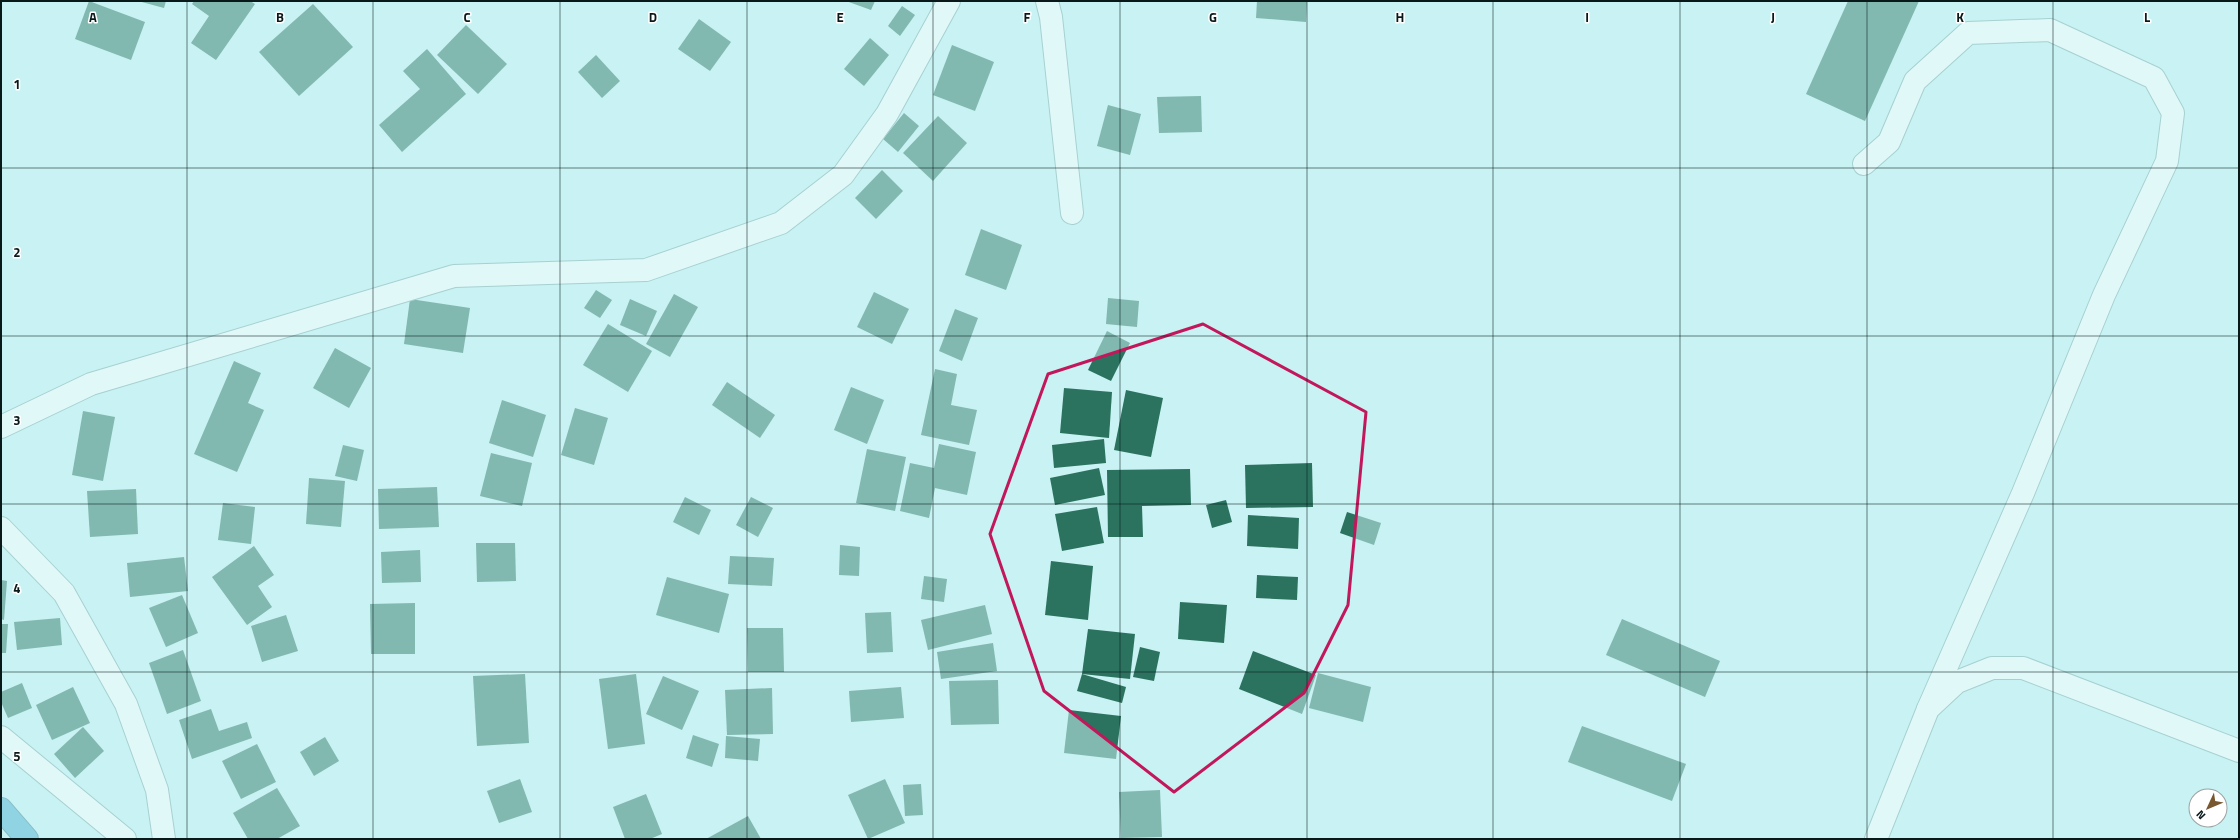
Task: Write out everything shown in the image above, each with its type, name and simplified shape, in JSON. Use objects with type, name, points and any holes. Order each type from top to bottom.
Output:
[{"type":"highway","points":[[1,809],[26,839]]},
{"type":"street","points":[[1,427],[91,384],[454,276],[646,270],[781,223],[843,175],[887,114],[949,1]]},
{"type":"street","points":[[1047,1],[1051,17],[1072,213]]},
{"type":"street","points":[[1864,164],[1889,142],[1915,81],[1968,33],[2050,30],[2154,78],[2173,113],[2167,161],[2104,295],[2023,493],[1928,709],[1876,839]]},
{"type":"street","points":[[1,528],[64,593],[126,704],[157,790],[164,839]]},
{"type":"street","points":[[1928,709],[1957,682],[1992,668],[2023,668],[2239,751]]},
{"type":"street","points":[[1,737],[125,839]]},
{"type":"highlighted area","points":[[1203,324],[1366,412],[1348,605],[1304,693],[1174,792],[1044,691],[990,534],[1048,374]]},
{"type":"building","points":[[89,1],[145,22],[131,60],[75,39]]},
{"type":"building","points":[[138,1],[166,1],[164,8]]},
{"type":"building","points":[[194,1],[250,1],[255,4],[216,60],[191,43],[209,16],[192,4]]},
{"type":"building","points":[[846,1],[875,1],[871,10]]},
{"type":"building","points":[[1257,1],[1307,1],[1306,22],[1256,18]]},
{"type":"building","points":[[1848,1],[1919,1],[1865,121],[1806,94]]},
{"type":"building","points":[[313,4],[353,47],[299,96],[259,52]]},
{"type":"building","points":[[902,6],[915,15],[900,36],[888,26]]},
{"type":"building","points":[[699,19],[731,42],[710,71],[678,49]]},
{"type":"building","points":[[466,25],[507,64],[478,94],[437,55]]},
{"type":"building","points":[[870,38],[889,55],[864,86],[844,69]]},
{"type":"building","points":[[952,45],[994,62],[975,111],[933,95]]},
{"type":"building","points":[[427,49],[466,94],[402,152],[379,125],[420,89],[403,71]]},
{"type":"building","points":[[596,55],[620,81],[602,98],[578,72]]},
{"type":"building","points":[[1201,96],[1202,132],[1159,133],[1157,97]]},
{"type":"building","points":[[1108,105],[1141,114],[1130,155],[1097,146]]},
{"type":"building","points":[[904,113],[919,126],[898,152],[883,139]]},
{"type":"building","points":[[938,116],[967,143],[933,181],[903,153]]},
{"type":"building","points":[[882,170],[903,191],[876,219],[855,198]]},
{"type":"building","points":[[981,229],[1022,245],[1006,290],[965,275]]},
{"type":"building","points":[[596,290],[612,300],[600,318],[584,308]]},
{"type":"building","points":[[874,292],[909,309],[892,344],[857,327]]},
{"type":"building","points":[[674,294],[698,307],[670,357],[646,344]]},
{"type":"building","points":[[1108,298],[1139,301],[1137,327],[1106,324]]},
{"type":"building","points":[[410,299],[470,308],[463,353],[404,344]]},
{"type":"building","points":[[630,299],[657,311],[646,336],[620,325]]},
{"type":"building","points":[[955,309],[978,318],[962,361],[939,351]]},
{"type":"building","points":[[608,324],[652,351],[628,392],[583,365]]},
{"type":"building","points":[[1107,331],[1130,343],[1111,381],[1088,370]]},
{"type":"building","points":[[335,348],[371,368],[349,408],[313,388]]},
{"type":"building","points":[[234,361],[261,373],[248,403],[264,410],[237,472],[194,454]]},
{"type":"building","points":[[935,369],[957,374],[951,405],[977,410],[969,445],[921,435]]},
{"type":"building","points":[[727,382],[775,415],[760,438],[712,405]]},
{"type":"building","points":[[851,387],[884,400],[867,444],[834,430]]},
{"type":"building","points":[[1064,388],[1112,392],[1109,438],[1060,433]]},
{"type":"building","points":[[1126,390],[1163,398],[1151,457],[1114,450]]},
{"type":"building","points":[[502,400],[546,415],[533,457],[489,443]]},
{"type":"building","points":[[575,408],[608,418],[594,465],[561,455]]},
{"type":"building","points":[[83,411],[115,417],[103,481],[72,475]]},
{"type":"building","points":[[1104,439],[1106,463],[1054,468],[1052,445]]},
{"type":"building","points":[[939,444],[976,452],[967,495],[935,488],[929,518],[900,511],[910,463],[934,468]]},
{"type":"building","points":[[343,445],[364,450],[357,481],[335,476]]},
{"type":"building","points":[[867,449],[906,457],[895,511],[856,503]]},
{"type":"building","points":[[491,453],[532,463],[522,506],[480,496]]},
{"type":"building","points":[[1312,463],[1313,507],[1246,508],[1245,465]]},
{"type":"building","points":[[1099,468],[1105,495],[1055,505],[1050,478]]},
{"type":"building","points":[[1190,469],[1191,505],[1142,506],[1143,537],[1108,537],[1107,470]]},
{"type":"building","points":[[309,478],[345,481],[341,527],[306,524]]},
{"type":"building","points":[[437,487],[439,527],[379,529],[378,489]]},
{"type":"building","points":[[136,489],[138,534],[90,537],[87,491]]},
{"type":"building","points":[[685,497],[711,510],[699,535],[673,522]]},
{"type":"building","points":[[751,497],[773,508],[758,537],[736,525]]},
{"type":"building","points":[[1226,500],[1232,522],[1212,528],[1206,505]]},
{"type":"building","points":[[223,503],[255,507],[251,544],[218,540]]},
{"type":"building","points":[[1097,507],[1104,543],[1062,551],[1055,514]]},
{"type":"building","points":[[1347,512],[1381,523],[1374,545],[1340,533]]},
{"type":"building","points":[[1248,515],[1299,518],[1298,549],[1247,546]]},
{"type":"building","points":[[476,543],[515,543],[516,581],[477,582]]},
{"type":"building","points":[[840,545],[860,547],[859,576],[839,575]]},
{"type":"building","points":[[254,546],[274,575],[258,586],[272,607],[247,625],[212,577]]},
{"type":"building","points":[[420,550],[421,582],[382,583],[381,552]]},
{"type":"building","points":[[730,556],[774,558],[772,586],[728,584]]},
{"type":"building","points":[[184,557],[188,591],[130,597],[127,563]]},
{"type":"building","points":[[1051,561],[1093,566],[1088,620],[1045,615]]},
{"type":"building","points":[[1257,575],[1298,577],[1297,600],[1256,598]]},
{"type":"building","points":[[924,576],[947,579],[944,602],[921,599]]},
{"type":"building","points":[[667,577],[729,594],[719,633],[656,615]]},
{"type":"building","points":[[1,580],[7,581],[4,620],[1,619]]},
{"type":"building","points":[[182,595],[198,633],[166,647],[149,608]]},
{"type":"building","points":[[1180,602],[1227,605],[1224,643],[1178,639]]},
{"type":"building","points":[[415,603],[415,654],[371,654],[370,604]]},
{"type":"building","points":[[985,605],[992,634],[928,650],[921,620]]},
{"type":"building","points":[[891,612],[893,652],[867,653],[865,613]]},
{"type":"building","points":[[286,615],[298,651],[262,662],[251,626]]},
{"type":"building","points":[[60,618],[62,645],[17,650],[14,622]]},
{"type":"building","points":[[1622,619],[1720,661],[1705,697],[1606,655]]},
{"type":"building","points":[[1,624],[8,624],[6,653],[1,653]]},
{"type":"building","points":[[747,628],[783,628],[784,672],[748,672]]},
{"type":"building","points":[[1088,629],[1135,634],[1130,679],[1082,674]]},
{"type":"building","points":[[993,643],[997,671],[941,679],[937,652]]},
{"type":"building","points":[[1140,647],[1160,652],[1154,681],[1133,677]]},
{"type":"building","points":[[183,650],[201,701],[167,714],[149,663]]},
{"type":"building","points":[[1253,651],[1316,675],[1302,714],[1239,689]]},
{"type":"building","points":[[1318,673],[1371,687],[1363,722],[1309,708]]},
{"type":"building","points":[[525,674],[529,743],[477,746],[473,676]]},
{"type":"building","points":[[636,674],[645,744],[608,749],[599,679]]},
{"type":"building","points":[[1082,674],[1126,687],[1122,703],[1077,691]]},
{"type":"building","points":[[663,676],[699,691],[682,730],[646,714]]},
{"type":"building","points":[[998,680],[999,724],[951,725],[949,681]]},
{"type":"building","points":[[22,683],[32,708],[8,718],[1,702],[1,692]]},
{"type":"building","points":[[73,687],[90,723],[52,740],[36,705]]},
{"type":"building","points":[[901,687],[904,718],[851,722],[849,691]]},
{"type":"building","points":[[772,688],[773,734],[727,735],[725,690]]},
{"type":"building","points":[[211,709],[219,731],[247,722],[252,738],[192,759],[179,720]]},
{"type":"building","points":[[1069,710],[1121,716],[1116,759],[1064,753]]},
{"type":"building","points":[[1582,726],[1686,764],[1672,801],[1568,762]]},
{"type":"building","points":[[83,727],[104,751],[75,778],[54,754]]},
{"type":"building","points":[[693,735],[719,744],[712,767],[686,758]]},
{"type":"building","points":[[726,736],[760,739],[758,761],[725,758]]},
{"type":"building","points":[[325,737],[339,761],[314,776],[300,752]]},
{"type":"building","points":[[257,744],[276,782],[241,799],[222,761]]},
{"type":"building","points":[[520,779],[532,812],[499,823],[487,791]]},
{"type":"building","points":[[885,779],[905,823],[868,839],[848,795]]},
{"type":"building","points":[[921,784],[923,815],[905,816],[903,785]]},
{"type":"building","points":[[277,788],[300,826],[277,839],[248,839],[233,813]]},
{"type":"building","points":[[1160,790],[1162,837],[1121,838],[1119,792]]},
{"type":"building","points":[[646,794],[662,834],[650,839],[625,839],[613,807]]},
{"type":"building","points":[[748,816],[761,839],[706,839]]}]
